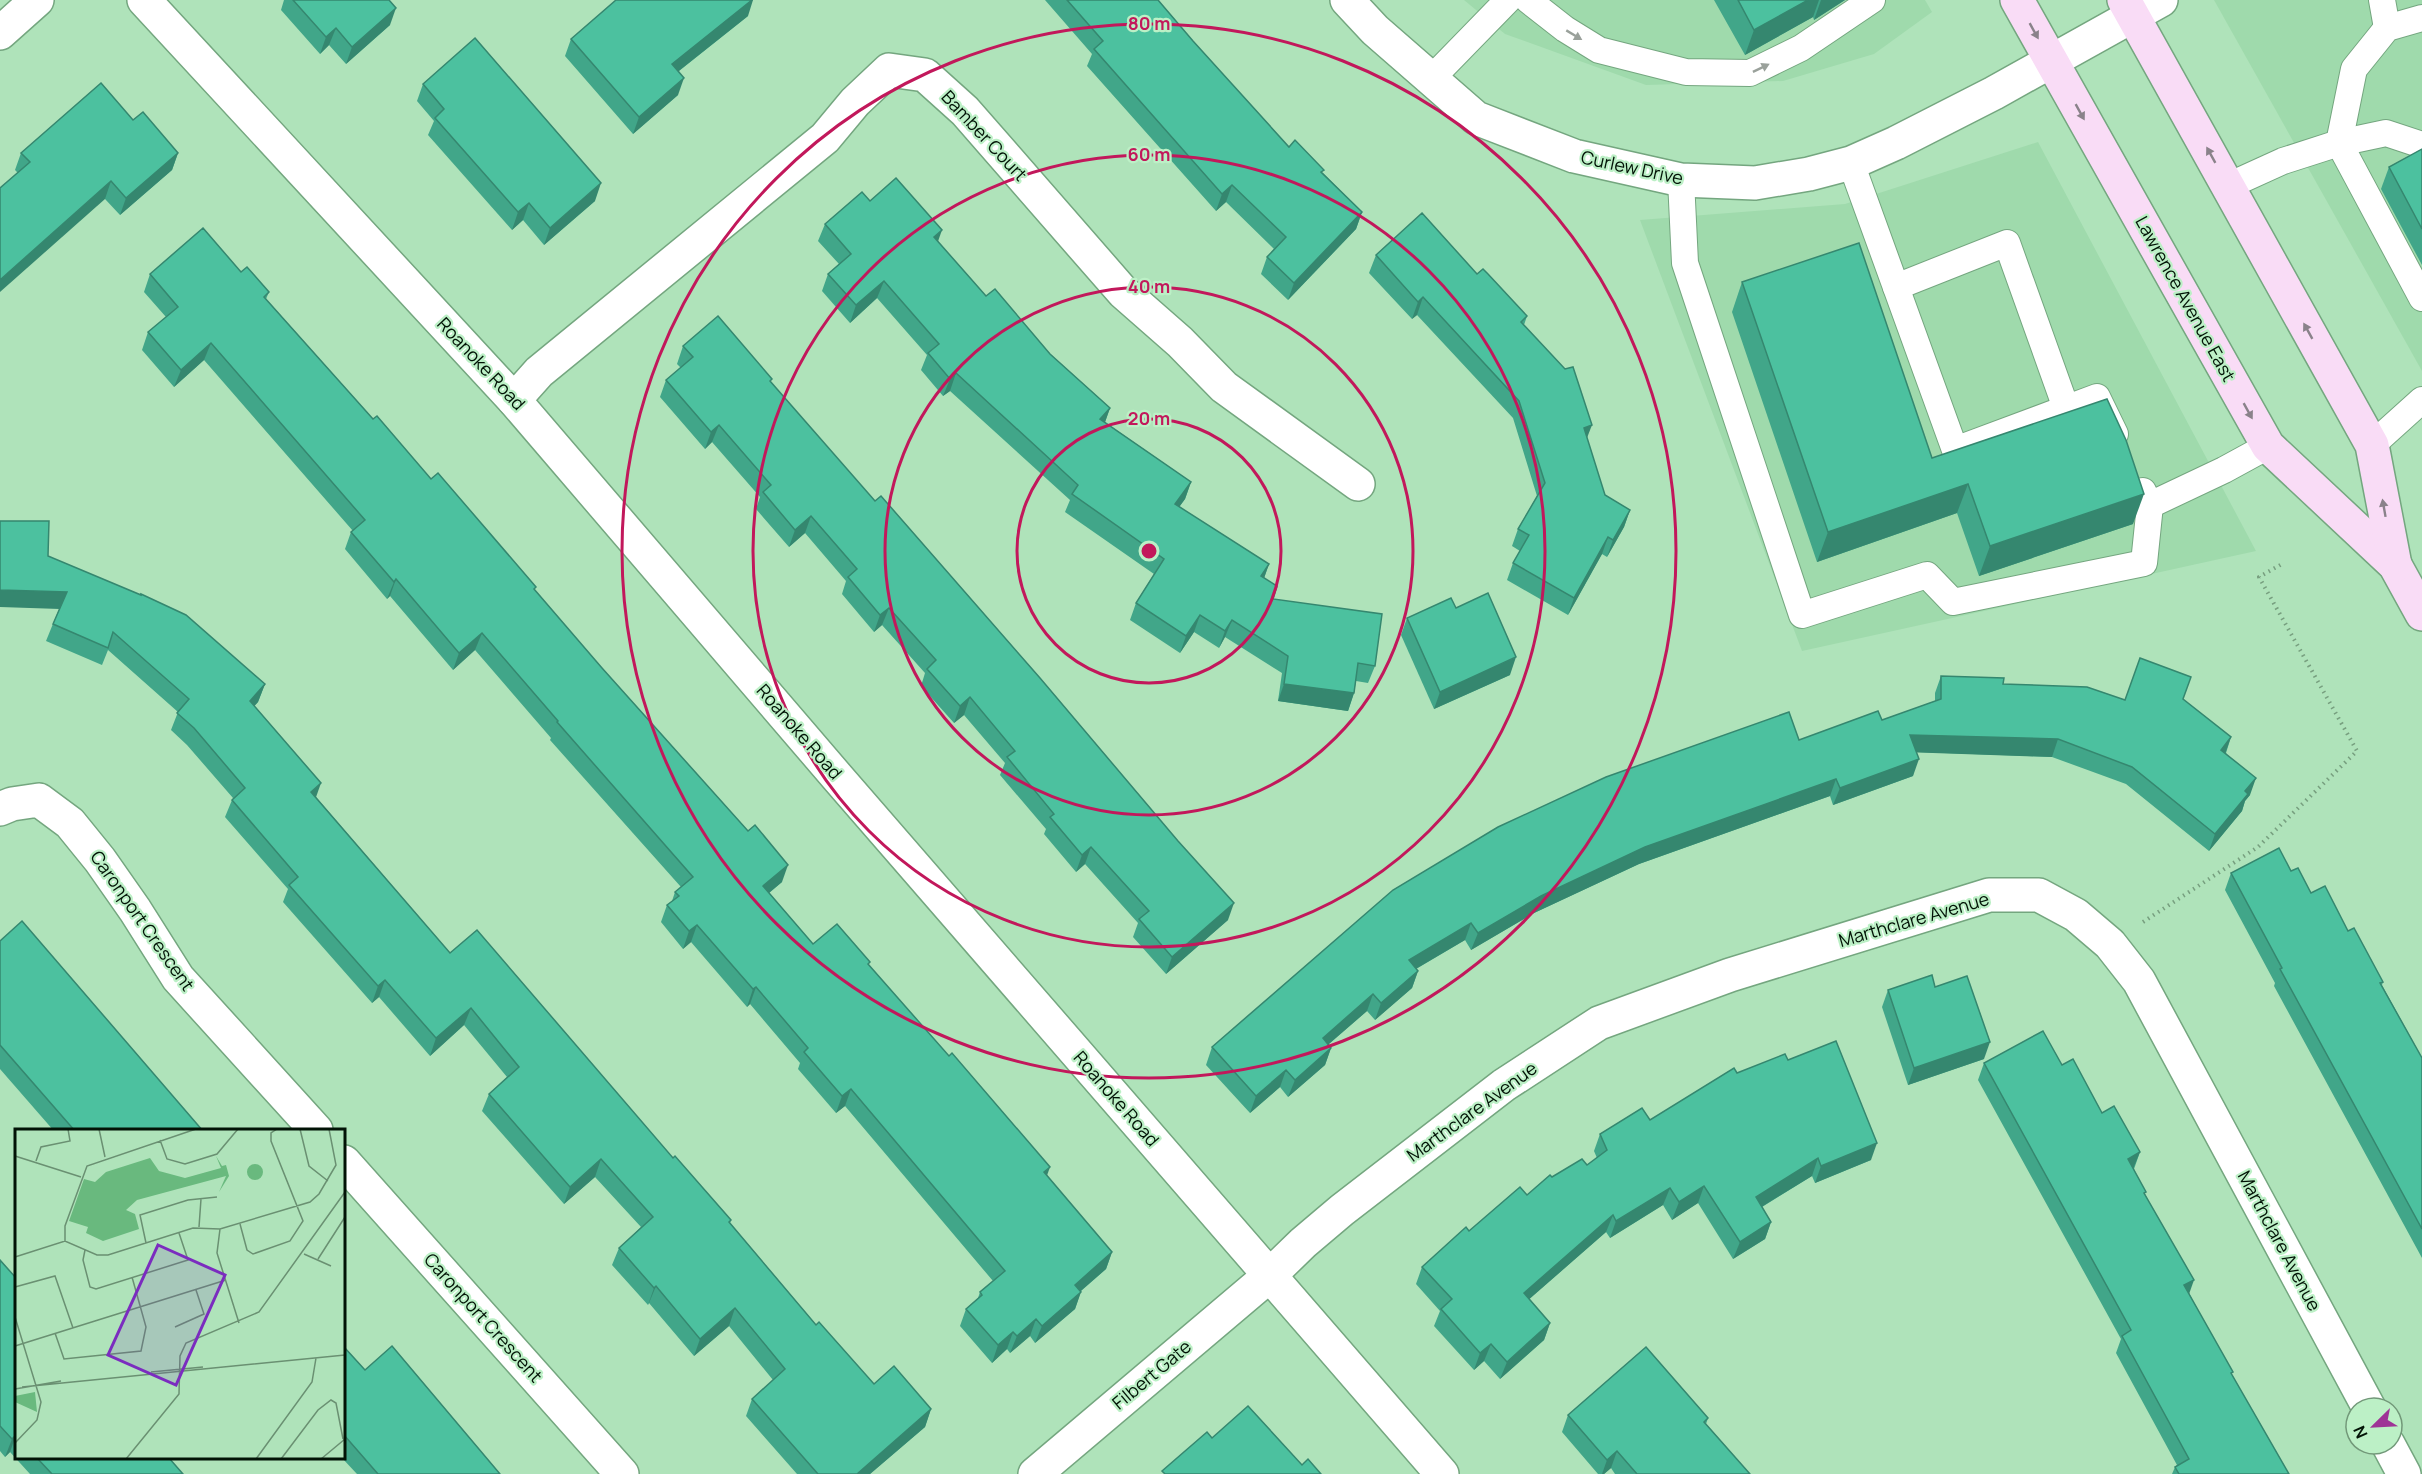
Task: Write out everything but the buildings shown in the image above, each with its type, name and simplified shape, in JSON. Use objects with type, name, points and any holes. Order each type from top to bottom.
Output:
[{"type":"main road","name":"Lawrence Avenue East","points":[[2017,0],[2268,446],[2394,566],[2422,614]]},
{"type":"main road","name":"Lawrence Avenue East","points":[[2129,8],[2372,445],[2394,566]]},
{"type":"street","points":[[0,33],[37,0]]},
{"type":"street","name":"Roanoke Road","points":[[144,0],[514,400],[1442,1474]]},
{"type":"street","name":"Curlew Drive","points":[[1347,0],[1375,30],[1476,118],[1574,156],[1681,180],[1755,183],[1809,174],[1851,163],[1984,98],[2051,61],[2129,8],[2161,0]]},
{"type":"street","name":"Bamber Court","points":[[514,400],[539,372],[825,138],[855,102],[889,70],[925,75],[964,111],[1123,292],[1180,342],[1224,387],[1358,484]]},
{"type":"street","name":"Caronport Crescent","points":[[0,809],[12,804],[39,800],[70,823],[130,902],[178,978],[314,1129]]},
{"type":"street","name":"Marthclare Avenue","points":[[1269,1276],[1342,1210],[1495,1092],[1599,1023],[1730,975],[1989,895],[2039,895],[2076,915],[2110,944],[2139,981],[2363,1396]]},
{"type":"street","name":"Caronport Crescent","points":[[345,1163],[622,1474]]},
{"type":"street","name":"Filbert Gate","points":[[1035,1474],[1269,1276]]},
{"type":"street","points":[[2394,1456],[2404,1474]]},
{"type":"lane","points":[[1431,79],[1508,0]]},
{"type":"lane","points":[[1528,0],[1565,29],[1599,50],[1686,72],[1750,73],[1801,48],[1872,0]]},
{"type":"lane","points":[[2382,0],[2387,28]]},
{"type":"lane","points":[[2422,18],[2387,28],[2354,69],[2340,143],[2422,298]]},
{"type":"lane","points":[[2228,186],[2283,161],[2340,143],[2386,134],[2422,145]]},
{"type":"lane","points":[[1681,180],[1685,263],[1803,615],[1927,575],[1953,602],[2144,562],[2150,505],[2097,397],[1955,450],[1851,163]]},
{"type":"lane","points":[[1896,287],[2007,243],[2066,408]]},
{"type":"lane","points":[[2372,445],[2422,400]]},
{"type":"lane","points":[[2150,505],[2268,446]]},
{"type":"path","points":[[2110,944],[2258,847],[2357,751],[2259,577],[2283,564]]},
{"type":"shaded area","points":[[1464,0],[1925,0],[1932,12],[1874,54],[1783,81],[1646,85],[1505,34]]},
{"type":"shaded area","points":[[2214,0],[2422,0],[2422,371]]},
{"type":"shaded area","points":[[2038,142],[2256,551],[1802,651],[1640,220],[1845,204]]}]
